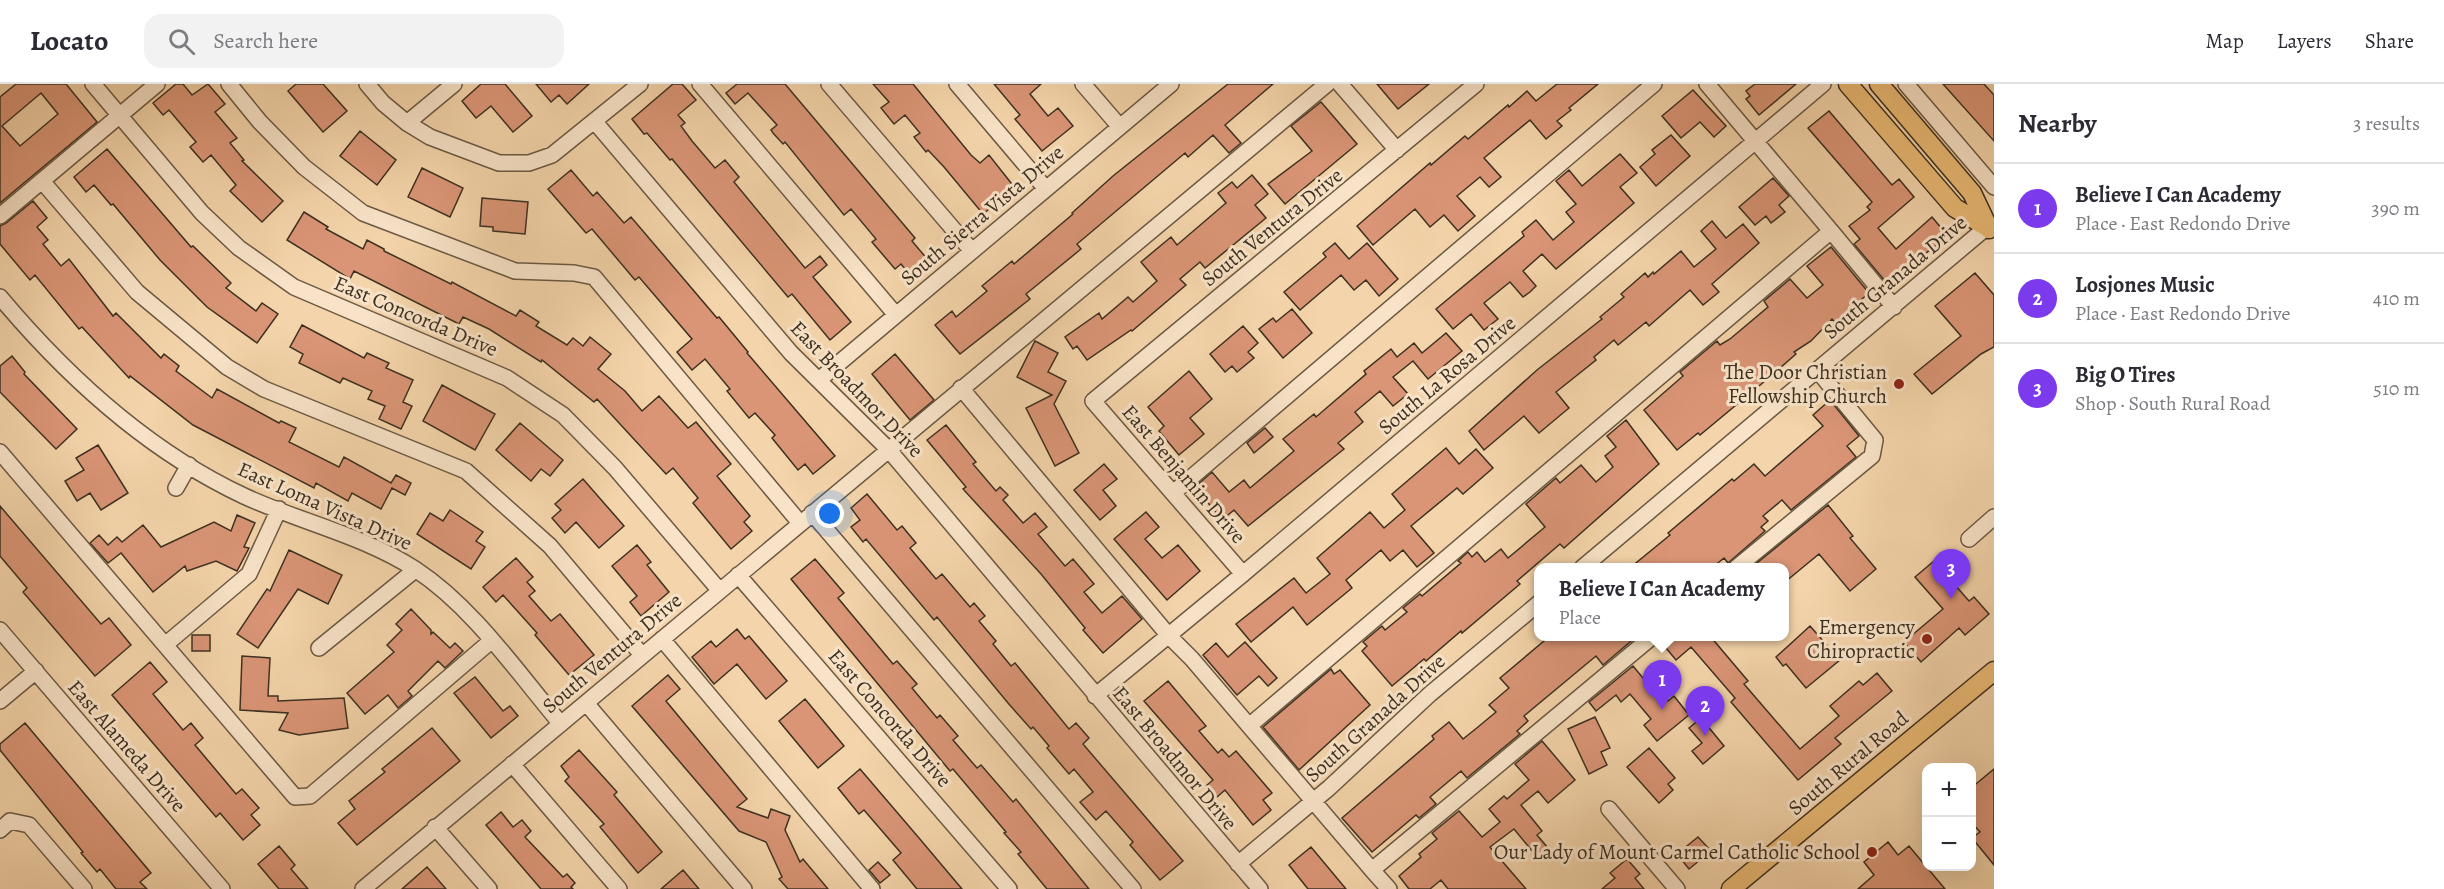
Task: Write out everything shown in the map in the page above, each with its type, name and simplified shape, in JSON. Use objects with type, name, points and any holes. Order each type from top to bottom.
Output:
[{"type":"main road","points":[[1848,84],[1955,208],[1990,231]]},
{"type":"main road","points":[[1879,84],[1972,193],[1990,231]]},
{"type":"main road","name":"South Rural Road","points":[[1731,889],[1994,671]]},
{"type":"street","name":"East Concorda Drive","points":[[93,84],[202,213],[239,248],[294,287],[507,378],[563,415],[615,468],[720,591]]},
{"type":"street","points":[[0,216],[157,84]]},
{"type":"street","points":[[229,84],[260,122],[304,167],[363,213],[514,271],[574,273],[594,277],[1132,889]]},
{"type":"street","points":[[366,84],[383,103],[407,123],[430,137],[499,163],[529,163],[552,155],[640,84]]},
{"type":"street","points":[[407,123],[454,84]]},
{"type":"street","points":[[700,84],[896,315]]},
{"type":"street","points":[[829,84],[972,251]]},
{"type":"street","points":[[957,84],[1046,189]]},
{"type":"street","points":[[1083,84],[1120,127]]},
{"type":"street","name":"South Sierra Vista Drive","points":[[820,379],[1171,84]]},
{"type":"street","name":"South Ventura Drive","points":[[363,889],[1327,84]]},
{"type":"street","points":[[1340,84],[1397,150]]},
{"type":"street","name":"South Ventura Drive","points":[[1093,401],[1476,84]]},
{"type":"street","points":[[1173,493],[1654,84]]},
{"type":"street","points":[[1707,84],[1894,307]]},
{"type":"street","name":"South La Rosa Drive","points":[[1095,696],[1243,574],[1823,84]]},
{"type":"street","points":[[1906,84],[1994,187]]},
{"type":"street","name":"East Broadmor Drive","points":[[595,122],[791,353],[820,379],[888,449],[1260,889]]},
{"type":"street","points":[[42,181],[137,292],[227,367],[264,389],[466,471],[550,546],[642,656]]},
{"type":"street","points":[[1249,726],[1831,231]]},
{"type":"street","name":"South Granada Drive","points":[[1587,563],[1894,307],[1990,231]]},
{"type":"street","name":"East Loma Vista Drive","points":[[0,297],[35,339],[96,398],[166,452],[244,496],[358,540],[415,570],[467,613],[561,724]]},
{"type":"street","points":[[1741,563],[1872,456],[1875,440],[1818,370]]},
{"type":"street","points":[[961,388],[1169,636],[1192,659],[1389,889]]},
{"type":"street","name":"East Benjamin Drive","points":[[1093,401],[1243,574]]},
{"type":"street","points":[[0,452],[295,797],[310,796],[491,641]]},
{"type":"street","points":[[176,488],[189,465]]},
{"type":"street","points":[[165,645],[249,574],[279,509]]},
{"type":"street","points":[[1969,539],[1994,517]]},
{"type":"street","points":[[319,648],[415,570]]},
{"type":"street","name":"East Concorda Drive","points":[[738,575],[1009,889]]},
{"type":"street","name":"South Granada Drive","points":[[1238,864],[1313,801],[1430,694],[1534,607]]},
{"type":"street","name":"East Alameda Drive","points":[[0,630],[222,889]]},
{"type":"street","points":[[662,639],[872,889]]},
{"type":"street","points":[[1372,870],[1647,641]]},
{"type":"street","points":[[0,701],[36,671]]},
{"type":"street","points":[[586,703],[744,889]]},
{"type":"street","points":[[512,764],[619,889]]},
{"type":"street","points":[[1609,809],[1677,889]]},
{"type":"street","points":[[0,830],[10,820],[29,825],[84,889]]},
{"type":"street","points":[[435,827],[489,889]]},
{"type":"building","points":[[16,84],[66,84],[97,122],[0,203],[0,97]],"holes":[[[41,93],[58,114],[20,146],[2,126]]]},
{"type":"building","points":[[176,84],[183,84],[192,95],[208,84],[225,104],[215,112],[237,138],[230,143],[244,160],[242,161],[283,201],[262,222],[230,191],[236,185],[211,155],[203,162],[190,147],[196,142],[169,110],[163,115],[153,103]]},
{"type":"building","points":[[296,84],[323,84],[347,111],[323,132],[288,91]]},
{"type":"building","points":[[481,84],[505,84],[532,116],[513,132],[491,106],[476,118],[462,101]]},
{"type":"building","points":[[536,84],[589,84],[567,104],[559,95],[551,102]]},
{"type":"building","points":[[673,84],[682,84],[696,100],[678,115],[685,123],[681,126],[692,141],[715,168],[725,160],[739,177],[734,182],[805,268],[820,256],[827,265],[813,277],[851,322],[830,340],[792,294],[788,297],[672,159],[670,160],[647,133],[644,134],[632,119]]},
{"type":"building","points":[[737,84],[785,84],[915,238],[912,241],[928,260],[910,275],[901,264],[895,269],[872,242],[876,239],[851,209],[844,215],[785,142],[783,144],[773,133],[771,130],[777,125],[748,93],[735,104],[726,93]]},
{"type":"building","points":[[873,84],[913,84],[971,155],[980,163],[989,155],[1015,188],[983,214],[944,167],[928,150],[926,152],[914,137],[920,133],[905,115],[894,124],[881,108],[889,102]]},
{"type":"building","points":[[994,84],[1041,84],[1030,94],[1048,116],[1058,108],[1073,126],[1042,151],[1015,119],[1020,115]]},
{"type":"building","points":[[1228,84],[1273,84],[1225,125],[1241,143],[1229,153],[1213,135],[1188,157],[1185,153],[1077,244],[1081,249],[1026,294],[1030,299],[960,354],[935,325],[952,311],[956,317],[987,291],[982,286],[1012,261],[1014,264],[1073,214],[1113,176]]},
{"type":"building","points":[[1377,84],[1429,84],[1398,109]]},
{"type":"building","points":[[1557,84],[1598,84],[1569,108],[1571,110],[1557,121],[1562,126],[1546,139],[1530,120],[1484,158],[1501,177],[1489,187],[1480,177],[1457,196],[1475,216],[1458,231],[1444,215],[1430,227],[1415,209],[1373,245],[1357,226],[1430,163],[1431,165],[1465,136],[1468,139],[1527,91],[1536,101]]},
{"type":"building","points":[[1755,84],[1796,84],[1759,115],[1746,99],[1750,96],[1746,91]]},
{"type":"building","points":[[1943,84],[1984,84],[1994,95],[1994,141]]},
{"type":"building","points":[[1693,90],[1726,126],[1714,137],[1700,122],[1681,138],[1662,116]]},
{"type":"building","points":[[1321,102],[1357,144],[1285,204],[1268,184],[1312,151],[1291,126]]},
{"type":"building","points":[[1829,111],[1892,185],[1899,179],[1914,197],[1878,228],[1896,249],[1932,217],[1948,236],[1894,278],[1892,275],[1885,281],[1854,244],[1860,239],[1849,226],[1870,210],[1867,207],[1872,202],[1808,128]]},
{"type":"building","points":[[360,131],[396,160],[377,185],[340,156]]},
{"type":"building","points":[[1671,135],[1690,156],[1656,186],[1640,167],[1655,154],[1652,150]]},
{"type":"building","points":[[107,149],[191,247],[193,246],[231,283],[226,288],[256,311],[262,303],[278,314],[257,343],[207,307],[160,260],[94,185],[86,192],[74,177]]},
{"type":"building","points":[[1620,154],[1637,173],[1620,187],[1634,203],[1556,269],[1542,254],[1523,271],[1536,286],[1523,297],[1510,282],[1484,303],[1498,319],[1484,330],[1471,314],[1453,329],[1436,309],[1524,236],[1522,232],[1536,220],[1553,240],[1574,222],[1566,212],[1576,204],[1556,181],[1569,170],[1582,186]]},
{"type":"building","points":[[422,168],[463,188],[450,217],[408,197]]},
{"type":"building","points":[[571,170],[593,196],[597,192],[624,223],[631,217],[717,318],[719,317],[835,456],[813,474],[805,464],[798,470],[772,438],[775,435],[755,413],[749,418],[727,391],[730,389],[705,359],[692,370],[677,352],[692,339],[639,277],[635,280],[592,229],[586,233],[548,189]]},
{"type":"building","points":[[1252,175],[1268,194],[1255,205],[1266,218],[1205,268],[1200,262],[1180,279],[1186,285],[1132,331],[1087,360],[1077,346],[1073,349],[1065,337],[1099,313],[1102,319],[1128,297],[1133,302],[1157,281],[1141,262],[1171,237],[1177,245],[1226,203],[1218,193],[1232,182],[1237,188]]},
{"type":"building","points":[[1773,178],[1789,196],[1779,205],[1785,212],[1771,223],[1766,216],[1755,225],[1739,207]]},
{"type":"building","points":[[482,198],[528,202],[525,234],[493,231],[493,227],[480,226]]},
{"type":"building","points":[[33,201],[47,218],[37,227],[48,240],[43,244],[61,266],[69,259],[113,316],[116,313],[161,358],[164,354],[179,366],[176,371],[212,398],[217,389],[279,423],[281,421],[296,428],[289,442],[339,467],[344,457],[391,483],[396,475],[411,483],[405,495],[392,488],[381,509],[352,493],[348,501],[316,483],[314,488],[193,425],[130,376],[129,378],[82,327],[79,329],[35,275],[30,280],[0,244],[0,226]]},
{"type":"building","points":[[304,212],[328,227],[326,229],[363,249],[367,240],[384,251],[451,284],[452,282],[516,316],[520,310],[539,322],[536,326],[567,345],[573,338],[583,346],[590,337],[611,354],[598,369],[625,391],[642,411],[659,396],[688,428],[696,422],[731,464],[717,476],[750,516],[744,522],[752,531],[731,549],[693,503],[698,498],[673,468],[666,474],[597,399],[594,402],[542,360],[541,362],[489,329],[463,317],[459,324],[354,271],[350,279],[287,240]]},
{"type":"building","points":[[1712,221],[1726,238],[1743,224],[1759,243],[1712,284],[1719,292],[1703,305],[1690,290],[1649,326],[1646,322],[1618,345],[1614,340],[1594,357],[1596,360],[1556,392],[1569,408],[1539,433],[1524,416],[1484,450],[1469,431],[1537,370],[1602,319],[1600,317],[1624,297],[1621,294],[1645,273],[1648,277],[1653,272],[1654,274],[1681,251],[1694,267],[1716,249],[1701,231]]},
{"type":"building","points":[[1335,243],[1349,259],[1367,243],[1398,279],[1379,296],[1366,280],[1354,290],[1341,275],[1300,310],[1284,292],[1326,257],[1323,253]]},
{"type":"building","points":[[1831,247],[1869,293],[1835,322],[1832,319],[1811,341],[1794,352],[1796,354],[1765,381],[1700,435],[1698,433],[1677,450],[1644,410],[1683,376],[1680,372],[1717,341],[1720,345],[1730,339],[1768,307],[1764,301],[1790,279],[1807,298],[1823,285],[1807,266]]},
{"type":"building","points":[[1975,273],[1994,295],[1994,347],[1981,354],[1932,394],[1914,374],[1961,336],[1935,306]]},
{"type":"building","points":[[1292,309],[1312,333],[1283,358],[1259,329],[1273,318],[1276,322]]},
{"type":"building","points":[[302,325],[364,358],[367,353],[389,363],[386,368],[413,380],[403,402],[412,406],[401,429],[379,419],[385,406],[368,399],[372,391],[343,378],[340,383],[299,363],[303,354],[290,347]]},
{"type":"building","points":[[1243,326],[1258,343],[1248,352],[1254,358],[1237,372],[1232,366],[1225,372],[1210,354]]},
{"type":"building","points":[[1446,333],[1462,351],[1428,379],[1413,361],[1393,377],[1408,394],[1393,406],[1380,391],[1355,412],[1363,422],[1338,443],[1344,449],[1248,526],[1234,510],[1222,520],[1195,487],[1212,472],[1229,492],[1244,480],[1250,488],[1294,451],[1283,439],[1314,414],[1316,417],[1366,374],[1364,371],[1391,349],[1397,357],[1414,343],[1422,353]]},
{"type":"building","points":[[1035,341],[1058,353],[1048,372],[1066,381],[1054,404],[1079,453],[1055,466],[1026,408],[1052,395],[1017,377]]},
{"type":"building","points":[[895,354],[934,400],[910,420],[872,374]]},
{"type":"building","points":[[12,356],[25,372],[24,374],[77,429],[56,449],[0,392],[0,366]]},
{"type":"building","points":[[1189,371],[1212,399],[1190,418],[1204,434],[1179,455],[1159,431],[1164,426],[1148,407]]},
{"type":"building","points":[[442,385],[495,414],[475,450],[423,421]]},
{"type":"building","points":[[1830,400],[1859,436],[1847,446],[1856,457],[1791,510],[1782,500],[1763,516],[1768,521],[1761,527],[1765,531],[1728,563],[1724,558],[1718,563],[1636,563],[1732,479],[1734,481],[1754,464],[1765,476],[1823,426],[1813,415]]},
{"type":"building","points":[[1626,420],[1659,464],[1564,548],[1560,544],[1538,563],[1534,563],[1534,566],[1517,581],[1520,584],[1462,633],[1461,631],[1392,686],[1362,651],[1367,646],[1363,642],[1382,626],[1385,630],[1407,612],[1403,608],[1420,594],[1422,596],[1461,563],[1458,561],[1468,552],[1472,557],[1477,552],[1485,562],[1501,549],[1508,558],[1545,527],[1526,504],[1556,478],[1560,483],[1581,465],[1596,482],[1613,467],[1605,456],[1616,447],[1607,436]]},
{"type":"building","points":[[520,423],[563,460],[550,476],[541,469],[531,481],[496,450]]},
{"type":"building","points":[[946,425],[976,462],[973,464],[996,491],[1000,487],[1008,495],[1003,500],[1023,523],[1035,513],[1047,527],[1038,534],[1065,566],[1073,559],[1094,584],[1084,592],[1102,613],[1122,596],[1142,619],[1103,653],[1041,574],[963,489],[966,487],[927,440]]},
{"type":"building","points":[[1265,428],[1273,437],[1254,453],[1247,443]]},
{"type":"building","points":[[98,445],[128,493],[101,510],[90,493],[77,501],[65,481],[84,470],[76,458]]},
{"type":"building","points":[[1446,448],[1459,464],[1476,449],[1493,468],[1463,494],[1457,488],[1411,526],[1434,553],[1417,567],[1403,550],[1390,561],[1381,550],[1346,580],[1352,588],[1307,625],[1293,607],[1251,642],[1236,624],[1294,578],[1306,593],[1330,574],[1317,558],[1370,512],[1384,528],[1405,510],[1392,494]]},
{"type":"building","points":[[1104,464],[1117,479],[1103,490],[1116,506],[1100,520],[1074,490]]},
{"type":"building","points":[[583,479],[624,526],[599,548],[576,522],[565,533],[552,518],[561,510],[555,504]]},
{"type":"building","points":[[867,494],[897,530],[902,526],[916,543],[910,548],[936,579],[942,574],[970,607],[974,603],[985,616],[979,621],[996,641],[993,644],[1011,666],[1015,663],[1069,729],[1076,723],[1089,738],[1083,744],[1183,861],[1160,880],[1130,845],[1133,842],[1106,811],[1096,820],[1080,802],[1093,792],[1074,769],[1069,774],[1047,748],[1049,746],[1008,703],[937,617],[934,620],[866,539],[863,542],[851,527],[860,520],[851,508]]},
{"type":"building","points":[[1828,505],[1853,536],[1850,538],[1876,569],[1850,591],[1819,554],[1789,579],[1789,563],[1757,563]]},
{"type":"building","points":[[0,506],[101,624],[109,618],[131,645],[95,676],[23,592],[27,588],[0,556]]},
{"type":"building","points":[[450,510],[483,532],[476,541],[485,547],[471,569],[417,534],[430,513],[443,521]]},
{"type":"building","points":[[1146,512],[1159,527],[1145,539],[1162,558],[1178,545],[1200,571],[1167,600],[1114,539]]},
{"type":"building","points":[[237,515],[255,523],[244,547],[249,548],[237,571],[216,561],[187,571],[185,566],[153,592],[121,553],[108,563],[90,543],[99,535],[108,545],[117,537],[122,542],[143,525],[161,547],[214,522],[231,531]]},
{"type":"building","points":[[637,545],[651,562],[647,565],[669,592],[641,616],[630,602],[637,596],[612,566]]},
{"type":"building","points":[[289,550],[342,575],[328,604],[298,589],[258,648],[237,634],[267,589],[270,591]]},
{"type":"building","points":[[516,558],[533,577],[527,582],[535,591],[529,596],[551,621],[560,614],[594,655],[569,675],[535,635],[537,633],[503,595],[496,602],[483,587]]},
{"type":"building","points":[[815,559],[844,593],[838,598],[893,664],[897,661],[917,684],[912,688],[937,718],[940,715],[958,736],[953,740],[977,768],[981,765],[1013,802],[1016,799],[1089,889],[1047,889],[1018,854],[1021,852],[1004,833],[1006,832],[953,769],[950,771],[791,579]]},
{"type":"building","points":[[1934,561],[1969,601],[1974,597],[1989,614],[1965,635],[1959,628],[1921,662],[1904,642],[1943,609],[1915,577]]},
{"type":"building","points":[[411,609],[431,630],[431,634],[433,632],[450,648],[455,643],[463,651],[445,668],[438,661],[408,691],[412,696],[398,708],[388,695],[365,714],[347,693],[394,652],[387,645],[402,630],[396,624]]},
{"type":"building","points":[[1810,626],[1840,660],[1806,688],[1786,664],[1783,666],[1776,657]]},
{"type":"building","points":[[737,629],[745,639],[749,636],[787,681],[766,699],[737,664],[714,684],[692,657],[711,641],[716,647]]},
{"type":"building","points":[[192,635],[210,635],[210,651],[192,651]]},
{"type":"building","points":[[1544,641],[1631,641],[1603,665],[1596,656],[1524,716],[1528,721],[1517,731],[1520,734],[1467,778],[1461,771],[1430,797],[1436,804],[1419,818],[1416,815],[1372,852],[1342,818],[1434,739],[1432,736],[1449,722],[1463,739],[1496,712],[1489,705],[1509,688],[1500,678]]},
{"type":"building","points":[[1714,641],[1748,681],[1744,684],[1800,749],[1839,716],[1830,706],[1859,681],[1863,685],[1877,673],[1892,691],[1835,738],[1841,744],[1798,780],[1731,702],[1735,698],[1691,647],[1676,660],[1661,642]]},
{"type":"building","points":[[1245,642],[1277,678],[1268,686],[1259,676],[1237,695],[1203,655],[1216,643],[1228,657]]},
{"type":"building","points":[[242,656],[270,658],[268,696],[278,696],[278,701],[344,698],[348,728],[299,735],[279,730],[288,713],[240,710]]},
{"type":"building","points":[[150,662],[167,682],[153,694],[183,730],[191,723],[203,738],[195,745],[236,794],[242,789],[259,808],[251,815],[260,825],[243,840],[220,813],[216,817],[112,695]]},
{"type":"building","points":[[1633,666],[1652,689],[1656,686],[1668,701],[1674,696],[1689,715],[1657,741],[1644,725],[1651,719],[1630,694],[1621,702],[1616,695],[1596,711],[1589,702]]},
{"type":"building","points":[[1331,669],[1334,674],[1340,670],[1370,705],[1299,770],[1263,727]]},
{"type":"building","points":[[668,675],[680,689],[666,701],[747,799],[737,807],[768,818],[771,809],[790,816],[785,830],[800,862],[803,859],[828,889],[788,889],[779,879],[782,877],[766,842],[739,831],[632,706]]},
{"type":"building","points":[[475,677],[503,711],[510,706],[518,716],[491,738],[454,693]]},
{"type":"building","points":[[1168,681],[1206,726],[1199,731],[1218,753],[1222,749],[1229,757],[1236,751],[1272,793],[1263,800],[1271,810],[1253,825],[1225,790],[1217,797],[1207,785],[1213,780],[1144,701]]},
{"type":"building","points":[[805,699],[844,746],[818,768],[779,721]]},
{"type":"building","points":[[1595,717],[1610,748],[1601,752],[1607,765],[1589,774],[1568,729]]},
{"type":"building","points":[[1701,718],[1724,746],[1703,764],[1692,751],[1702,743],[1689,728]]},
{"type":"building","points":[[25,723],[151,873],[140,882],[147,889],[116,889],[100,869],[97,872],[0,750],[0,744]]},
{"type":"building","points":[[432,728],[460,761],[357,845],[338,823],[355,809],[349,801],[385,772],[382,769]]},
{"type":"building","points":[[1542,741],[1575,780],[1548,803],[1538,791],[1521,805],[1542,831],[1537,835],[1548,848],[1537,857],[1514,829],[1490,847],[1526,889],[1448,889],[1441,880],[1430,889],[1409,889],[1399,876],[1421,857],[1419,854],[1437,839],[1432,833],[1459,811],[1482,837],[1500,822],[1489,809],[1504,796],[1507,799],[1529,780],[1515,764]]},
{"type":"building","points":[[1649,748],[1675,778],[1668,784],[1673,790],[1659,803],[1627,767]]},
{"type":"building","points":[[579,750],[617,792],[614,795],[662,852],[638,873],[600,827],[604,824],[565,781],[569,777],[561,766]]},
{"type":"building","points":[[860,769],[962,889],[917,889],[893,860],[901,853],[864,810],[859,814],[838,788]]},
{"type":"building","points":[[1994,769],[1994,865],[1976,843],[1976,835],[1980,832],[1976,828],[1976,784]]},
{"type":"building","points":[[501,812],[513,827],[522,820],[531,831],[525,837],[563,877],[567,874],[575,883],[571,887],[573,889],[541,889],[486,825]]},
{"type":"building","points":[[1698,837],[1711,851],[1689,869],[1677,854]]},
{"type":"building","points":[[1888,842],[1898,855],[1909,846],[1922,862],[1922,871],[1930,871],[1945,889],[1858,889],[1874,875],[1864,862]]},
{"type":"building","points":[[279,846],[295,865],[291,869],[308,889],[279,889],[258,864]]},
{"type":"building","points":[[1311,847],[1346,889],[1308,889],[1289,865]]},
{"type":"building","points":[[1627,859],[1640,874],[1635,878],[1644,889],[1602,889],[1615,878],[1610,873]]},
{"type":"building","points":[[878,862],[890,875],[880,883],[869,870]]},
{"type":"building","points":[[427,867],[446,889],[402,889]]},
{"type":"building","points":[[683,870],[699,889],[661,889]]},
{"type":"place","name":"The Door Christian Fellowship Church","points":[[1899,384]]},
{"type":"place","name":"Big O Tires","points":[[1951,599]]},
{"type":"place","name":"Emergency Chiropractic","points":[[1927,639]]},
{"type":"place","name":"Believe I Can Academy","points":[[1662,710]]},
{"type":"place","name":"Losjones Music","points":[[1705,736]]},
{"type":"place","name":"Our Lady of Mount Carmel Catholic School","points":[[1872,852]]}]
